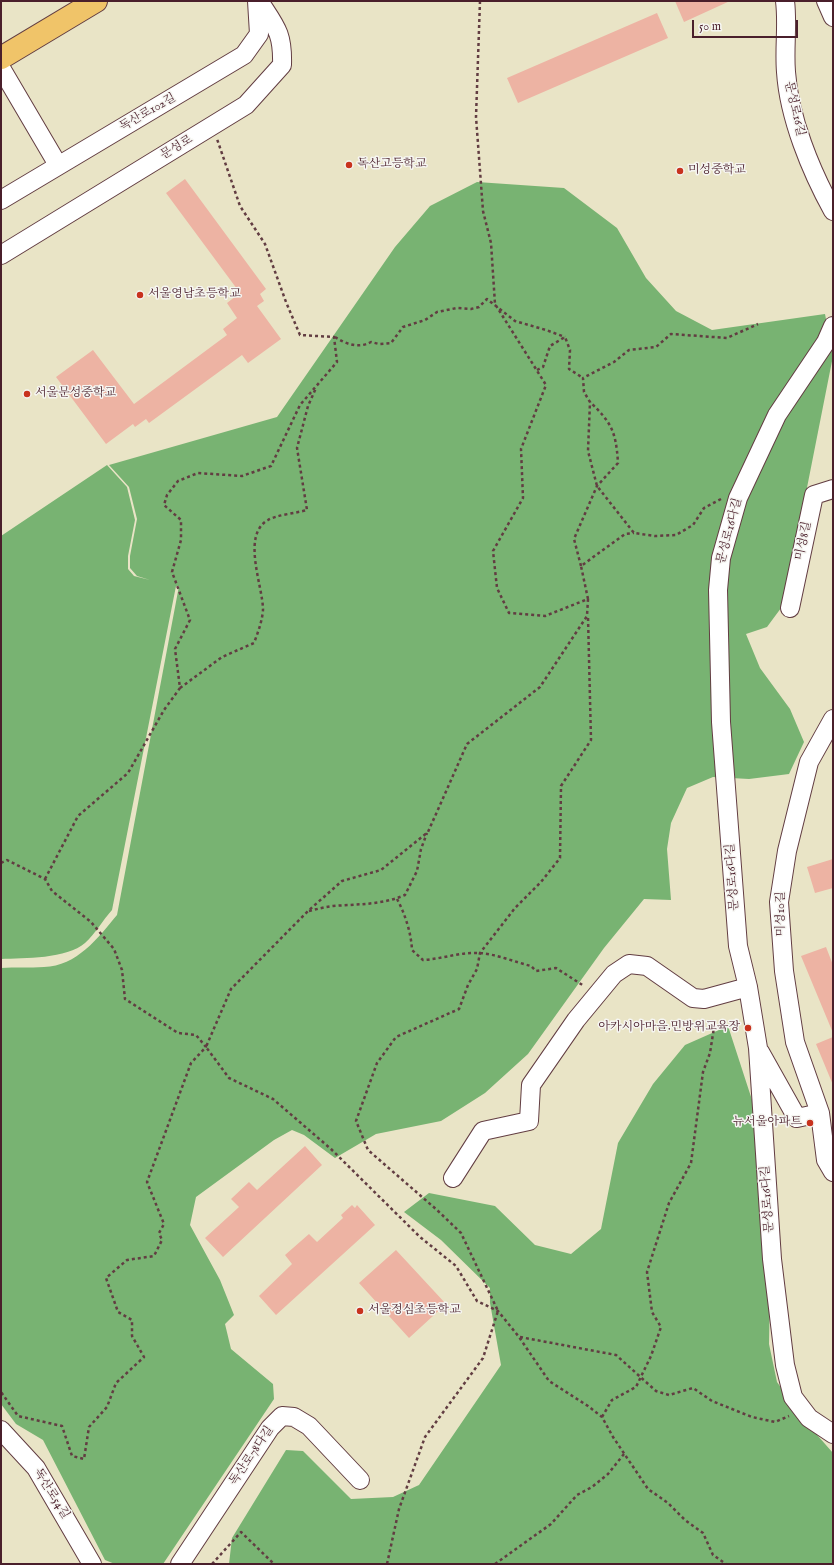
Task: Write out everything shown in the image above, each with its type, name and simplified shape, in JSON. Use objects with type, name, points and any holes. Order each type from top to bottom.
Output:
[{"type":"main road","points":[[1,44],[72,1]]},
{"type":"main road","points":[[1,58],[96,1]]},
{"type":"street","name":"문성로","points":[[1,255],[246,105],[282,65],[280,34],[258,1]]},
{"type":"street","name":"독산로102길","points":[[1,200],[244,55],[259,34],[258,1]]},
{"type":"street","name":"문성로16길","points":[[785,1],[786,73],[794,114],[804,150],[833,211]]},
{"type":"street","points":[[826,1],[833,18]]},
{"type":"street","points":[[1,68],[58,165]]},
{"type":"street","name":"문성로16다길","points":[[833,326],[826,342],[777,415],[737,502],[721,558],[718,590],[721,722],[738,946],[748,987],[758,1048],[772,1252],[785,1365],[793,1397],[809,1418],[833,1434]]},
{"type":"street","name":"미성8길","points":[[790,608],[814,494],[833,488]]},
{"type":"street","name":"미성10길","points":[[833,719],[809,762],[787,851],[779,902],[784,970],[795,1042],[820,1113],[826,1160],[833,1172]]},
{"type":"street","points":[[453,1178],[483,1131],[529,1121],[532,1085],[576,1020],[614,974],[629,964],[647,966],[693,998],[704,999],[748,987]]},
{"type":"street","points":[[758,1048],[797,1118],[820,1113]]},
{"type":"street","name":"독산로78다길","points":[[180,1564],[270,1428],[282,1416],[294,1417],[309,1426],[360,1480]]},
{"type":"street","name":"독산로54길","points":[[4,1436],[36,1468],[85,1561]]},
{"type":"path","points":[[480,1],[476,117],[483,211],[491,243],[495,304],[546,385],[521,450],[523,498],[493,551],[497,588],[509,613],[545,616],[588,599]]},
{"type":"path","points":[[208,129],[219,142],[240,206],[265,244],[286,302],[300,334],[334,337],[345,344],[364,346],[371,342],[379,344],[391,343],[404,327],[425,320],[437,312],[457,308],[471,309],[479,307],[487,299],[515,321],[565,337],[570,350],[569,369],[583,378]]},
{"type":"path","points":[[583,378],[614,362],[629,350],[656,347],[671,334],[727,338],[758,324]]},
{"type":"path","points":[[180,688],[175,649],[190,620],[172,572],[181,540],[181,520],[164,505],[167,495],[178,481],[198,473],[242,476],[271,466],[300,405],[337,362],[334,337]]},
{"type":"path","points":[[536,370],[543,366],[550,346],[565,337]]},
{"type":"path","points":[[583,378],[584,392],[590,402],[606,417],[616,441],[618,463],[597,486],[574,539],[588,599],[591,740],[561,786],[560,858],[541,882],[515,908],[480,953],[477,969],[468,985],[459,1010],[396,1037],[377,1063],[356,1121],[368,1150],[437,1210],[460,1234],[498,1311],[519,1337],[549,1381],[588,1406],[602,1417],[624,1454],[648,1489],[668,1503],[685,1520],[704,1533],[713,1555],[726,1564]]},
{"type":"path","points":[[45,878],[78,816],[128,773],[164,710],[180,688],[222,657],[254,643],[261,625],[263,610],[254,543],[258,530],[268,520],[307,510],[297,448],[308,406],[318,384]]},
{"type":"path","points":[[590,402],[588,451],[597,486],[634,533]]},
{"type":"path","points":[[581,566],[625,534],[634,533],[655,536],[676,535],[693,525],[704,508],[722,499],[737,502]]},
{"type":"path","points":[[308,911],[333,906],[354,906],[397,899],[405,896],[417,871],[421,849],[467,744],[540,687],[588,616]]},
{"type":"path","points":[[1,1392],[18,1416],[62,1426],[72,1456],[84,1459],[89,1428],[107,1407],[116,1383],[144,1358],[132,1336],[132,1320],[118,1312],[106,1278],[127,1260],[154,1256],[162,1240],[159,1233],[164,1224],[147,1182],[190,1063],[206,1046],[231,989],[308,911],[342,881],[380,870],[428,832]]},
{"type":"path","points":[[1,863],[7,860],[45,878],[52,891],[91,922],[114,949],[122,970],[125,998],[178,1033],[196,1035],[206,1046],[229,1078],[273,1099],[331,1149],[420,1238],[456,1266],[477,1300],[498,1311]]},
{"type":"path","points":[[397,899],[405,914],[411,937],[412,950],[423,960],[480,953],[531,966],[536,971],[556,968],[597,995]]},
{"type":"path","points":[[602,1417],[612,1400],[636,1387],[651,1356],[661,1327],[652,1312],[647,1272],[669,1202],[691,1162],[703,1072],[710,1053],[715,1021]]},
{"type":"path","points":[[387,1564],[399,1509],[425,1437],[483,1358],[498,1311]]},
{"type":"path","points":[[519,1337],[616,1355],[656,1391],[669,1394],[693,1388],[712,1401],[752,1417],[775,1422],[792,1414]]},
{"type":"path","points":[[495,1564],[552,1524],[577,1495],[592,1487],[608,1474],[624,1454]]},
{"type":"path","points":[[212,1564],[241,1532],[274,1564]]},
{"type":"green space","points":[[477,182],[564,188],[617,228],[646,278],[676,311],[712,330],[825,314],[833,356],[784,604],[767,627],[746,634],[760,668],[790,709],[804,742],[789,774],[749,779],[713,777],[687,788],[671,823],[667,849],[671,900],[644,899],[604,948],[528,1054],[485,1093],[441,1121],[376,1134],[335,1158],[304,1135],[292,1130],[274,1140],[196,1197],[190,1225],[220,1280],[234,1315],[225,1324],[231,1349],[273,1384],[274,1399],[163,1564],[115,1564],[105,1560],[43,1440],[16,1424],[1,1404],[1,968],[44,967],[67,962],[86,949],[117,915],[179,586],[176,586],[112,910],[85,943],[68,952],[45,957],[1,959],[1,536],[107,465],[127,487],[135,520],[128,556],[128,569],[134,576],[150,580],[137,576],[130,568],[130,556],[137,519],[129,487],[109,465],[277,417],[395,247],[430,206]]},
{"type":"green space","points":[[728,1026],[753,1103],[755,1139],[770,1289],[769,1344],[777,1382],[803,1419],[833,1453],[833,1564],[229,1564],[232,1538],[286,1450],[303,1451],[351,1499],[393,1497],[419,1485],[501,1365],[490,1303],[490,1288],[441,1240],[404,1212],[429,1193],[495,1206],[535,1245],[571,1254],[601,1229],[618,1143],[653,1084],[685,1045]]},
{"type":"building","points":[[675,1],[730,1],[684,22]]},
{"type":"building","points":[[657,13],[668,38],[518,103],[507,78]]},
{"type":"building","points":[[185,179],[266,289],[260,294],[264,301],[257,306],[281,339],[248,363],[242,355],[149,423],[146,419],[135,427],[133,424],[106,444],[56,377],[93,350],[134,404],[227,335],[223,329],[237,318],[227,303],[240,293],[166,193]]},
{"type":"building","points":[[833,859],[833,888],[815,893],[807,867]]},
{"type":"building","points":[[826,947],[833,965],[833,1033],[801,956]]},
{"type":"building","points":[[833,1037],[833,1085],[816,1044]]},
{"type":"building","points":[[305,1146],[322,1165],[223,1257],[205,1238],[239,1207],[231,1199],[249,1182],[257,1190]]},
{"type":"building","points":[[352,1205],[355,1208],[357,1205],[375,1225],[276,1315],[259,1296],[292,1264],[285,1255],[309,1234],[317,1242],[343,1218],[341,1215]]},
{"type":"building","points":[[396,1250],[446,1304],[409,1338],[359,1283]]},
{"type":"place","name":"독산고등학교","points":[[349,165]]},
{"type":"place","name":"미성중학교","points":[[680,171]]},
{"type":"place","name":"서울영남초등학교","points":[[140,295]]},
{"type":"place","name":"서울문성중학교","points":[[27,394]]},
{"type":"place","name":"아카시아마을.민방위교육장","points":[[748,1028]]},
{"type":"place","name":"뉴서울아파트","points":[[810,1123]]},
{"type":"place","name":"서울정심초등학교","points":[[360,1311]]}]
